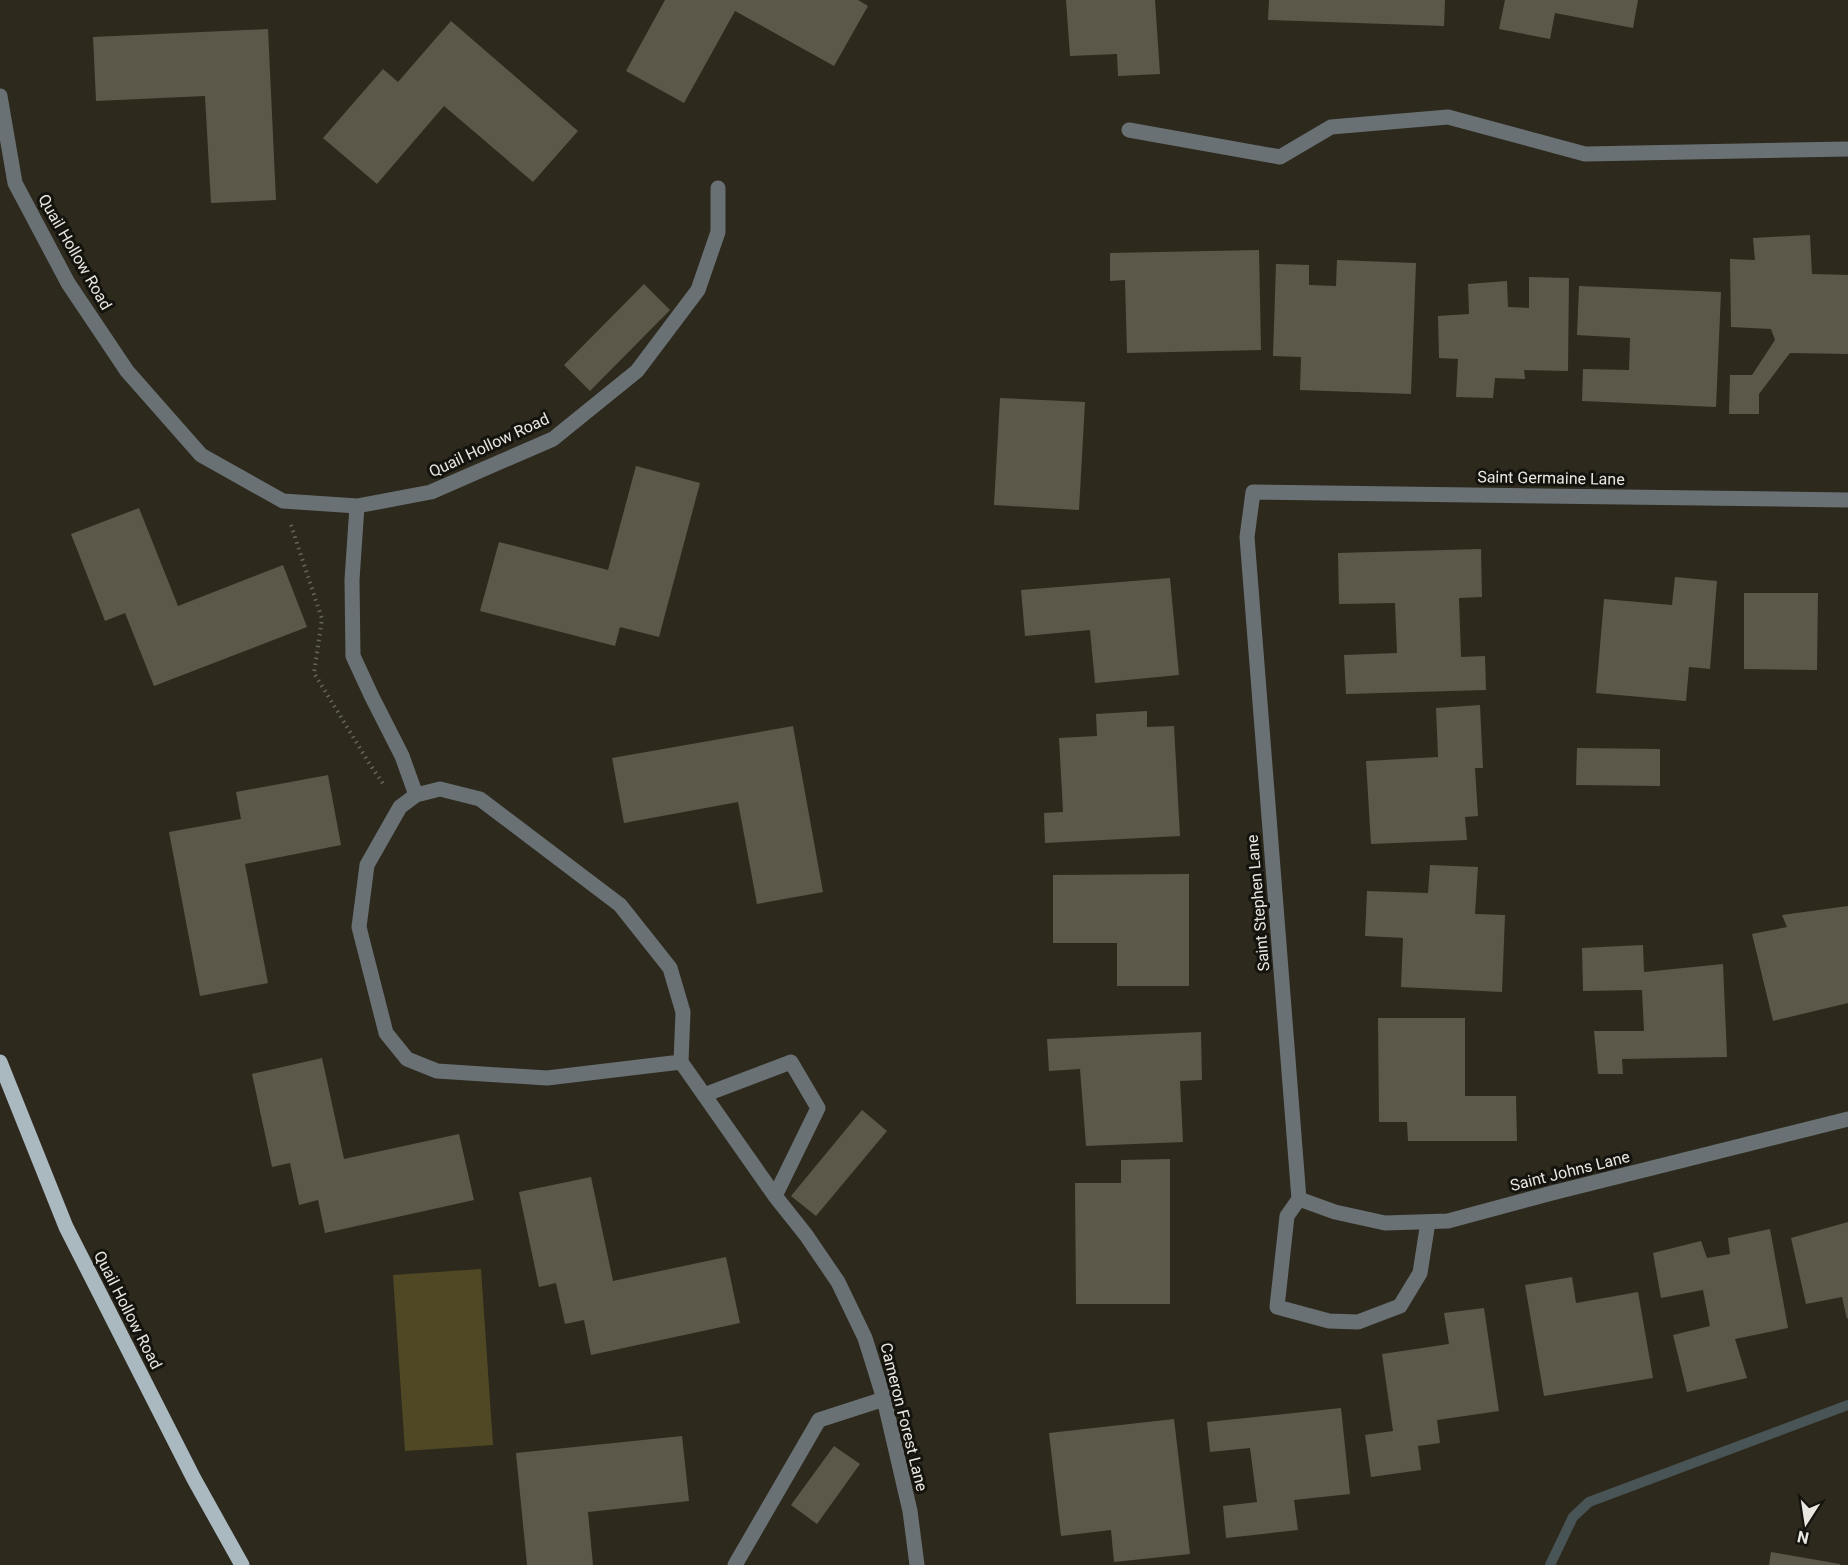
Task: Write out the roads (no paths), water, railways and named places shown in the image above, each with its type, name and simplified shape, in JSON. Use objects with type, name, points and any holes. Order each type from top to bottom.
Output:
[{"type":"main road","name":"Quail Hollow Road","points":[[0,1062],[66,1227],[194,1479],[242,1565]]},
{"type":"street","name":"Quail Hollow Road","points":[[0,96],[15,183],[68,283],[127,371],[201,455],[283,501],[357,506],[431,492],[553,439],[637,371],[698,291],[718,232],[718,188]]},
{"type":"street","points":[[1129,130],[1280,157],[1331,126],[1448,117],[1585,154],[1848,149]]},
{"type":"street","name":"Saint Germaine Lane","points":[[1252,492],[1848,500]]},
{"type":"street","name":"Saint Stephen Lane","points":[[1252,492],[1247,537],[1299,1199]]},
{"type":"street","points":[[357,506],[352,580],[353,656],[402,756],[416,795]]},
{"type":"street","points":[[440,789],[480,800],[620,905],[670,968],[683,1012],[681,1062],[547,1078],[437,1071],[407,1059],[386,1033],[359,927],[367,865],[400,807],[416,795],[440,789]]},
{"type":"street","name":"Cameron Forest Lane","points":[[681,1062],[838,1282],[865,1338],[884,1399],[910,1511],[916,1565]]},
{"type":"street","points":[[704,1095],[791,1062],[818,1108],[775,1196]]},
{"type":"street","name":"Saint Johns Lane","points":[[1299,1199],[1335,1212],[1385,1223],[1448,1221],[1848,1119]]},
{"type":"street","points":[[1299,1199],[1287,1216],[1277,1307],[1329,1321],[1358,1322],[1400,1306],[1420,1274],[1428,1222]]},
{"type":"street","points":[[735,1565],[819,1420],[884,1399]]},
{"type":"waterway","points":[[1550,1565],[1573,1517],[1589,1502],[1848,1405]]}]
